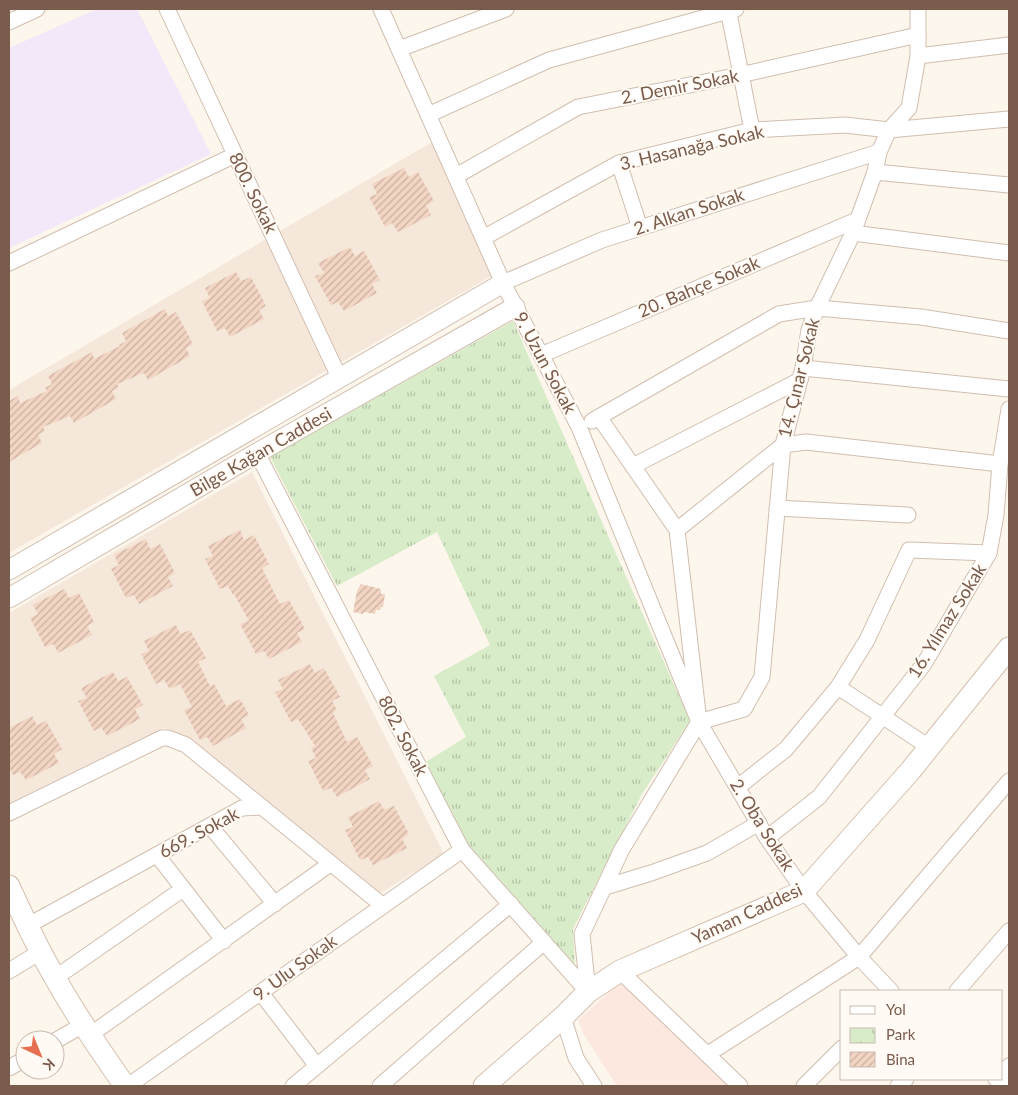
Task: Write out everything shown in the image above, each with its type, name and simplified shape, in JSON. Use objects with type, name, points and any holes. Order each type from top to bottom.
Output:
[{"type":"main road","name":"Yaman Caddesi","points":[[490,1084],[588,992],[620,971],[804,891],[929,747],[1009,648]]},
{"type":"main road","points":[[9,886],[27,926],[55,978],[87,1030],[126,1086]]},
{"type":"street","points":[[9,22],[37,9]]},
{"type":"street","name":"800. Sokak","points":[[167,9],[339,377]]},
{"type":"street","name":"9. Uzun Sokak","points":[[381,9],[503,283],[579,427],[699,722]]},
{"type":"street","points":[[399,49],[506,9]]},
{"type":"street","name":"14. Çınar Sokak","points":[[677,530],[783,445],[801,374],[809,330],[817,308],[855,226],[875,172],[879,152],[889,130],[909,108],[918,56],[918,9]]},
{"type":"street","points":[[428,115],[549,60],[731,10],[740,75],[752,130]]},
{"type":"street","name":"2. Demir Sokak","points":[[456,176],[578,107],[740,75],[918,35]]},
{"type":"street","points":[[918,56],[1009,45]]},
{"type":"street","name":"3. Hasanağa Sokak","points":[[483,238],[619,163],[752,130],[845,125],[889,130],[1009,119]]},
{"type":"street","name":"2. Alkan Sokak","points":[[503,283],[602,240],[879,152]]},
{"type":"street","points":[[9,263],[236,155]]},
{"type":"street","points":[[619,163],[640,228]]},
{"type":"street","points":[[875,172],[1009,185]]},
{"type":"street","points":[[855,226],[1009,253]]},
{"type":"street","name":"20. Bahçe Sokak","points":[[541,355],[855,226]]},
{"type":"street","name":"Bilge Kağan Caddesi","points":[[9,570],[503,283]]},
{"type":"street","name":"Bilge Kağan Caddesi","points":[[9,598],[257,453],[515,307]]},
{"type":"street","points":[[579,427],[779,314],[817,308],[922,317],[1009,331]]},
{"type":"street","points":[[633,466],[801,374],[1009,389]]},
{"type":"street","name":"16. Yılmaz Sokak","points":[[767,838],[819,797],[924,664],[989,552],[996,515],[1000,464],[1009,409]]},
{"type":"street","points":[[588,992],[582,934],[622,849],[699,722],[677,530],[599,417]]},
{"type":"street","points":[[699,722],[744,709],[762,677],[783,445],[806,442],[1000,464]]},
{"type":"street","name":"802. Sokak","points":[[257,453],[462,850],[588,992]]},
{"type":"street","points":[[996,515],[1009,504]]},
{"type":"street","points":[[777,508],[908,515]]},
{"type":"street","points":[[738,787],[786,749],[838,687],[867,640],[909,550],[989,552]]},
{"type":"street","points":[[838,687],[929,747]]},
{"type":"street","name":"2. Oba Sokak","points":[[699,722],[767,838],[804,891],[859,957],[891,990]]},
{"type":"street","points":[[9,813],[162,738],[168,738],[186,745],[262,807]]},
{"type":"street","points":[[708,1054],[859,957],[1009,782]]},
{"type":"street","name":"669. Sokak","points":[[27,926],[242,808],[262,807],[382,905]]},
{"type":"street","points":[[605,887],[707,853],[759,823]]},
{"type":"street","points":[[210,826],[274,904]]},
{"type":"street","name":"9. Ulu Sokak","points":[[126,1086],[462,850]]},
{"type":"street","points":[[156,855],[224,941]]},
{"type":"street","points":[[65,1038],[87,1030],[224,941],[330,864]]},
{"type":"street","points":[[55,978],[183,889]]},
{"type":"street","points":[[293,1086],[511,904]]},
{"type":"street","points":[[958,990],[1009,931]]},
{"type":"street","points":[[380,1086],[544,942]]},
{"type":"street","points":[[9,971],[40,952]]},
{"type":"street","points":[[620,971],[740,1086]]},
{"type":"street","points":[[261,993],[317,1066]]},
{"type":"street","points":[[563,1016],[576,1058],[594,1086]]},
{"type":"street","points":[[804,1086],[840,1050]]},
{"type":"shaded area","points":[[97,9],[137,9],[211,154],[9,248],[9,48]]},
{"type":"shaded area","points":[[432,142],[493,275],[9,553],[9,390]]},
{"type":"shaded area","points":[[252,472],[444,854],[379,894],[196,744],[164,728],[9,803],[9,613]]},
{"type":"shaded area","points":[[622,981],[729,1086],[617,1086],[584,1035],[578,1020]]},
{"type":"green space","points":[[513,321],[690,721],[642,794],[573,929],[575,965],[469,846],[424,763],[466,737],[434,676],[490,645],[437,532],[337,586],[270,457]]},
{"type":"building","points":[[404,168],[409,177],[418,172],[434,201],[426,205],[431,215],[398,232],[392,223],[385,227],[369,197],[377,194],[372,184]]},
{"type":"building","points":[[350,247],[355,256],[364,251],[380,280],[372,284],[377,293],[344,311],[338,302],[331,305],[315,276],[324,273],[318,263]]},
{"type":"building","points":[[236,272],[241,281],[251,277],[266,306],[259,310],[264,319],[230,337],[225,328],[217,331],[202,301],[210,298],[205,288]]},
{"type":"building","points":[[165,309],[168,316],[176,312],[193,344],[186,348],[190,356],[148,380],[144,373],[117,384],[119,387],[112,391],[116,399],[74,423],[70,416],[43,427],[45,431],[38,435],[42,443],[9,462],[9,401],[18,396],[20,403],[47,391],[45,388],[52,384],[48,376],[92,352],[94,359],[120,346],[126,341],[122,333]]},
{"type":"building","points":[[240,530],[244,540],[254,535],[269,564],[262,568],[280,604],[289,600],[305,629],[297,633],[302,642],[269,659],[264,651],[256,654],[240,624],[249,621],[228,586],[220,589],[205,559],[213,556],[208,546]]},
{"type":"building","points":[[146,539],[150,549],[160,544],[175,573],[168,577],[173,586],[139,604],[134,595],[126,598],[111,569],[119,565],[114,555]]},
{"type":"building","points":[[361,584],[381,589],[381,594],[385,594],[383,607],[380,610],[376,610],[375,614],[353,612],[357,591]]},
{"type":"building","points":[[64,589],[69,598],[79,593],[94,622],[87,626],[92,635],[58,653],[53,644],[45,647],[30,618],[38,614],[33,605]]},
{"type":"building","points":[[176,625],[180,634],[190,630],[206,658],[198,662],[210,686],[214,684],[226,706],[240,699],[249,715],[241,719],[246,728],[213,746],[207,737],[200,740],[184,710],[192,707],[180,684],[170,689],[164,680],[156,684],[141,654],[149,651],[144,641]]},
{"type":"building","points":[[310,664],[315,673],[324,668],[340,697],[332,701],[337,710],[333,713],[347,742],[357,737],[373,766],[365,770],[370,779],[337,797],[331,788],[323,791],[308,761],[316,758],[311,748],[315,746],[298,719],[291,722],[275,692],[283,689],[278,680]]},
{"type":"building","points":[[113,672],[118,681],[127,677],[143,705],[135,709],[140,719],[107,736],[101,727],[94,731],[78,701],[87,698],[81,688]]},
{"type":"building","points":[[32,716],[37,725],[46,721],[62,749],[54,754],[59,763],[26,780],[20,772],[13,775],[9,767],[9,728]]},
{"type":"building","points":[[379,801],[384,810],[394,806],[409,834],[402,839],[407,848],[373,865],[368,857],[360,860],[345,830],[353,827],[348,817]]}]
